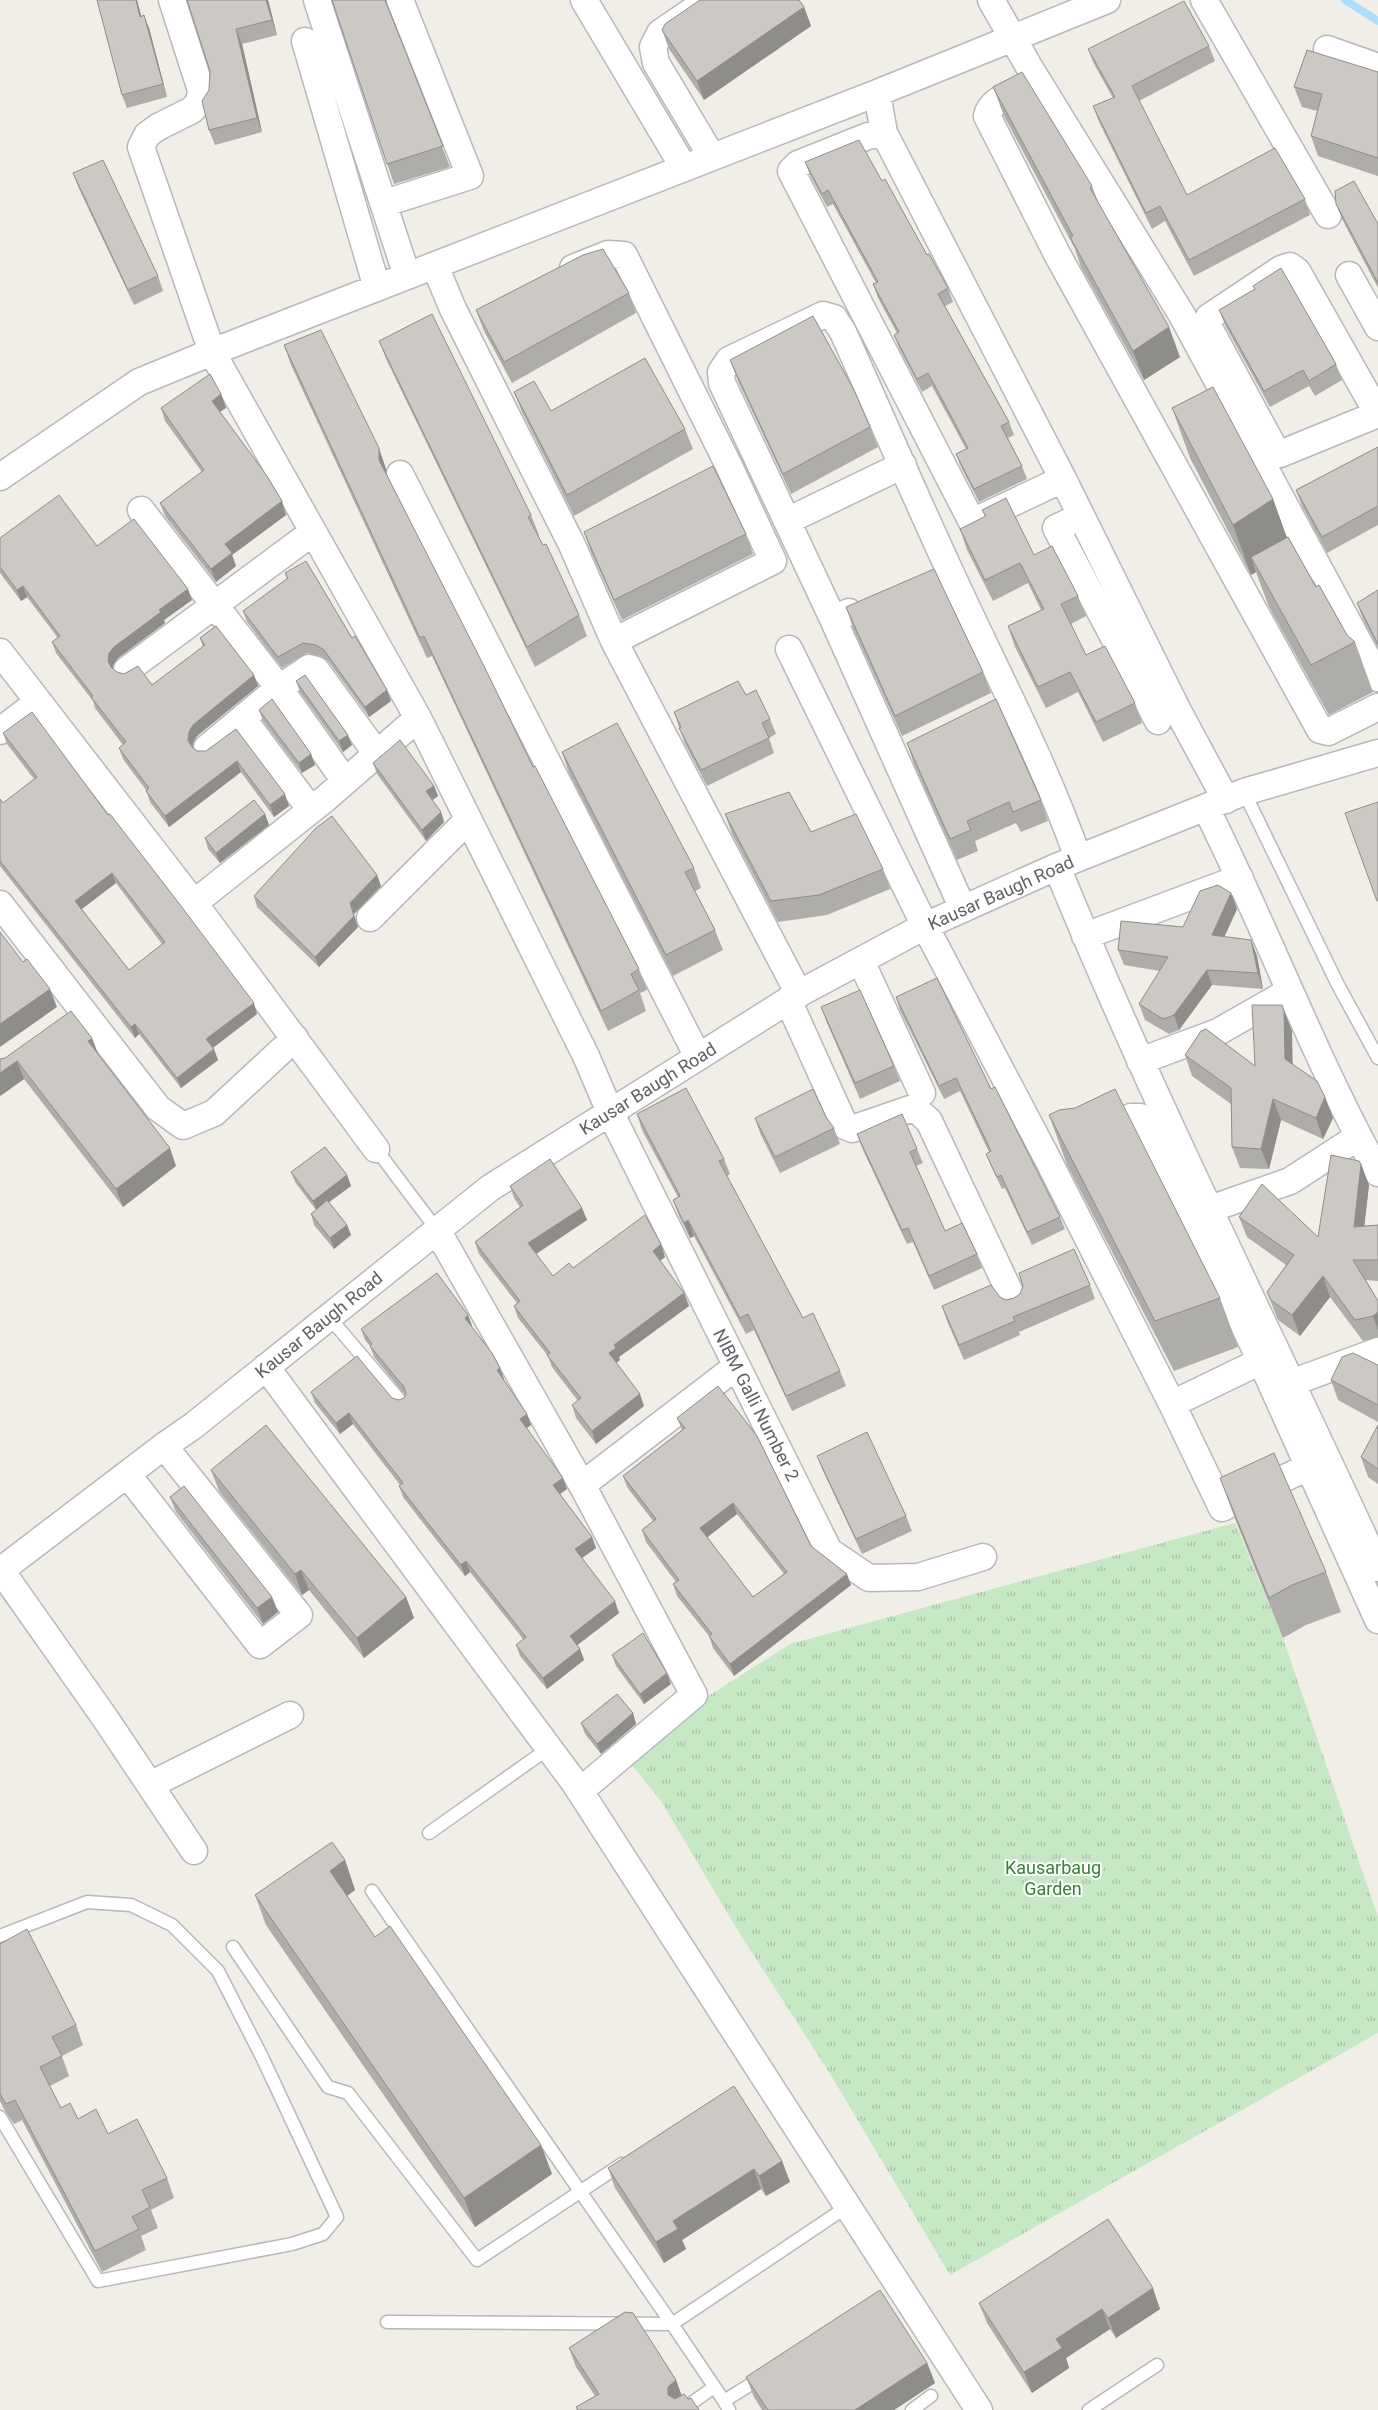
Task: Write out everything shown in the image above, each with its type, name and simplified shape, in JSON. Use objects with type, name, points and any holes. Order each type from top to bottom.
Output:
[{"type":"street","name":"NIBM Galli Number 2","points":[[172,0],[201,90],[199,102],[192,110],[171,118],[147,135],[141,147],[212,352],[418,718],[586,1056],[610,1112],[829,1551],[869,1578],[918,1577],[984,1558]]},
{"type":"street","points":[[318,0],[407,276]]},
{"type":"street","points":[[385,203],[470,176],[400,0]]},
{"type":"street","points":[[584,0],[684,168]]},
{"type":"street","points":[[708,0],[660,33],[652,47],[656,63],[712,157]]},
{"type":"street","points":[[991,0],[1038,83],[1182,315],[1378,678]]},
{"type":"street","points":[[0,476],[139,382],[878,93],[1107,0]]},
{"type":"street","points":[[1204,0],[1328,215]]},
{"type":"street","points":[[305,41],[377,288]]},
{"type":"street","points":[[1327,49],[1378,67]]},
{"type":"street","points":[[1038,83],[997,101],[988,109],[987,116],[1057,254],[1320,730],[1328,732],[1378,707]]},
{"type":"street","points":[[878,93],[884,133],[1081,516],[1158,721]]},
{"type":"street","points":[[884,133],[868,136],[798,164],[792,171],[972,522],[1063,479]]},
{"type":"street","points":[[549,279],[585,262],[608,254],[624,255],[720,470],[773,561],[614,641]]},
{"type":"street","points":[[435,266],[469,318],[581,541],[614,641],[794,997],[845,1126],[852,1129],[910,1109],[919,1112],[928,1122],[1013,1299]]},
{"type":"street","points":[[1290,266],[1298,271],[1378,414],[1280,454],[1274,448],[1213,336],[1208,326],[1210,317],[1280,269],[1290,266]]},
{"type":"street","points":[[1349,275],[1378,327]]},
{"type":"street","points":[[963,909],[833,619],[722,383],[721,372],[729,360],[823,315],[834,318],[843,332],[903,465],[939,572],[1012,699],[1068,863],[1085,936],[1140,1061],[1378,1565]]},
{"type":"street","points":[[787,520],[903,465]]},
{"type":"street","points":[[400,474],[698,1057]]},
{"type":"street","points":[[141,510],[279,688],[345,782]]},
{"type":"street","points":[[127,670],[313,532]]},
{"type":"street","points":[[833,619],[868,603]]},
{"type":"street","points":[[1124,631],[1225,800],[1240,878],[1288,992],[1358,1137],[1378,1173]]},
{"type":"street","points":[[789,649],[925,926],[1047,1158],[1172,1404],[1222,1508],[1308,1467]]},
{"type":"street","points":[[0,652],[194,903],[376,1149]]},
{"type":"street","points":[[207,748],[279,688],[309,668],[316,670],[376,754]]},
{"type":"street","points":[[987,712],[1012,699]]},
{"type":"street","points":[[0,731],[38,702]]},
{"type":"street","points":[[194,903],[345,782],[418,718]]},
{"type":"street","points":[[243,719],[311,810]]},
{"type":"street","points":[[894,757],[919,744]]},
{"type":"street","name":"Kausar Baugh Road","points":[[0,1570],[193,1426],[490,1188],[794,997],[925,926],[1068,863],[1225,800],[1378,753]]},
{"type":"street","points":[[370,918],[468,820]]},
{"type":"street","points":[[1085,936],[1240,878]]},
{"type":"street","points":[[0,904],[158,1108],[183,1126],[214,1113],[295,1038]]},
{"type":"street","points":[[861,961],[922,1093]]},
{"type":"street","points":[[1140,1061],[1218,1032],[1288,992]]},
{"type":"street","points":[[58,1025],[81,1009]]},
{"type":"street","points":[[1047,1158],[1131,1117],[1140,1117],[1148,1127],[1261,1361],[1378,1620]]},
{"type":"street","points":[[1210,1209],[1290,1181],[1358,1137]]},
{"type":"street","points":[[437,1230],[582,1486],[694,1695],[580,1791]]},
{"type":"street","points":[[1291,1383],[1378,1351]]},
{"type":"street","points":[[1172,1404],[1261,1361]]},
{"type":"street","points":[[582,1486],[737,1366]]},
{"type":"street","points":[[266,1368],[580,1791],[848,2206],[895,2291],[979,2410]]},
{"type":"street","points":[[127,1474],[260,1645],[299,1615],[164,1446]]},
{"type":"street","points":[[0,1570],[150,1785],[194,1852]]},
{"type":"street","points":[[150,1785],[290,1715]]},
{"type":"lane","points":[[1225,800],[1338,985],[1378,1058]]},
{"type":"lane","points":[[376,1149],[437,1230]]},
{"type":"lane","points":[[329,1317],[402,1403]]},
{"type":"lane","points":[[428,1833],[549,1748]]},
{"type":"lane","points":[[372,1891],[727,2406],[774,2369]]},
{"type":"lane","points":[[0,2117],[98,2281],[292,2244],[323,2234],[337,2217],[262,2057],[218,1970],[172,1925],[131,1905],[87,1902],[2,1930]]},
{"type":"lane","points":[[233,1947],[328,2087],[348,2093],[477,2260],[629,2160]]},
{"type":"lane","points":[[387,2322],[672,2324],[848,2206]]},
{"type":"lane","points":[[1089,2410],[1157,2366]]},
{"type":"lane","points":[[682,2410],[714,2387]]},
{"type":"lane","points":[[912,2410],[931,2396]]},
{"type":"green space","name":"Kausarbaug Garden","points":[[1235,1523],[1283,1638],[1378,1917],[1378,2033],[950,2275],[832,2077],[735,1926],[661,1801],[621,1752],[790,1644]]},
{"type":"building","points":[[97,0],[136,0],[140,17],[144,15],[163,84],[122,95]]},
{"type":"building","points":[[187,0],[266,0],[272,20],[236,29],[257,118],[209,130],[202,101],[209,90],[210,71]]},
{"type":"building","points":[[332,0],[385,0],[443,146],[387,164]]},
{"type":"building","points":[[700,0],[799,0],[804,7],[697,81],[662,30],[665,24]]},
{"type":"building","points":[[1184,1],[1209,46],[1132,86],[1187,195],[1275,148],[1305,199],[1189,260],[1160,206],[1146,213],[1093,106],[1115,97],[1088,49]]},
{"type":"building","points":[[1307,50],[1378,72],[1378,158],[1311,136],[1322,94],[1294,87]]},
{"type":"building","points":[[1022,72],[1092,186],[1090,188],[1169,327],[1133,351],[1070,237],[1073,236],[993,87]]},
{"type":"building","points":[[859,140],[882,181],[885,179],[927,255],[929,254],[948,288],[938,294],[1009,422],[1001,426],[1022,466],[974,489],[956,454],[968,448],[928,373],[917,379],[894,335],[899,332],[873,284],[878,282],[828,190],[822,194],[805,162]]},
{"type":"building","points":[[103,160],[158,276],[128,290],[73,173]]},
{"type":"building","points":[[1354,181],[1378,224],[1378,283],[1336,204],[1335,191]]},
{"type":"building","points":[[603,249],[629,293],[504,362],[476,310],[583,255]]},
{"type":"building","points":[[1281,268],[1336,364],[1309,381],[1303,370],[1264,391],[1219,310],[1255,289],[1253,286]]},
{"type":"building","points":[[432,314],[531,515],[528,517],[543,545],[546,544],[579,615],[527,647],[379,341]]},
{"type":"building","points":[[813,316],[854,390],[870,427],[783,474],[730,360]]},
{"type":"building","points":[[321,330],[379,448],[379,460],[533,767],[535,766],[639,969],[631,974],[639,990],[601,1011],[424,636],[420,638],[284,345]]},
{"type":"building","points":[[645,358],[685,429],[567,495],[514,392],[534,381],[551,411]]},
{"type":"building","points":[[210,374],[221,394],[212,401],[267,476],[282,501],[225,544],[232,553],[211,569],[160,503],[204,470],[161,408]]},
{"type":"building","points":[[1213,387],[1273,499],[1233,525],[1172,408]]},
{"type":"building","points":[[1378,447],[1378,506],[1322,537],[1296,490]]},
{"type":"building","points":[[713,466],[746,534],[614,600],[584,532]]},
{"type":"building","points":[[59,495],[97,546],[134,519],[188,589],[114,647],[109,653],[108,661],[111,667],[117,672],[124,674],[138,666],[152,685],[205,645],[200,638],[216,626],[254,675],[193,725],[189,732],[188,740],[197,751],[206,751],[236,729],[285,794],[270,805],[237,761],[165,816],[146,791],[149,788],[119,748],[126,742],[52,642],[60,636],[23,586],[17,590],[0,567],[0,538]]},
{"type":"building","points":[[1006,498],[1034,555],[1052,546],[1078,596],[1061,604],[1086,655],[1105,646],[1135,703],[1096,722],[1070,672],[1038,687],[1008,626],[1044,609],[1020,563],[985,580],[960,529],[986,516],[982,510]]},
{"type":"building","points":[[1288,537],[1316,587],[1319,585],[1347,635],[1355,642],[1311,665],[1251,557]]},
{"type":"building","points":[[306,561],[352,638],[355,636],[387,690],[365,707],[324,650],[316,645],[303,643],[278,657],[243,611],[288,578],[285,573]]},
{"type":"building","points":[[934,569],[983,672],[895,716],[846,607]]},
{"type":"building","points":[[1378,590],[1378,644],[1357,603]]},
{"type":"building","points":[[305,675],[348,735],[339,741],[296,681]]},
{"type":"building","points":[[738,681],[746,695],[756,690],[770,719],[762,723],[769,738],[701,770],[679,728],[681,727],[674,712]]},
{"type":"building","points":[[272,699],[311,754],[299,763],[259,710]]},
{"type":"building","points":[[996,699],[1041,800],[1013,812],[1009,802],[967,821],[971,830],[950,839],[907,743]]},
{"type":"building","points":[[32,712],[108,815],[110,814],[254,1003],[206,1039],[214,1049],[177,1078],[135,1024],[131,1027],[0,861],[0,799],[3,803],[37,777],[3,733]],"holes":[[[112,873],[165,942],[129,970],[75,901]]]},
{"type":"building","points":[[617,723],[694,868],[685,872],[715,930],[666,955],[562,752]]},
{"type":"building","points":[[400,740],[434,786],[426,791],[441,812],[422,830],[373,763]]},
{"type":"building","points":[[789,792],[811,832],[856,814],[883,869],[819,895],[771,901],[725,814]]},
{"type":"building","points":[[254,800],[265,814],[216,853],[205,838]]},
{"type":"building","points":[[1378,802],[1378,901],[1377,901],[1345,813]]},
{"type":"building","points":[[332,816],[377,875],[350,903],[354,916],[315,957],[254,896],[316,828]]},
{"type":"building","points":[[1218,885],[1231,893],[1212,935],[1251,940],[1258,973],[1207,970],[1174,1015],[1163,1019],[1139,1004],[1168,957],[1118,950],[1121,921],[1183,927],[1200,891]]},
{"type":"building","points":[[0,932],[23,962],[27,959],[50,989],[0,1024]]},
{"type":"building","points":[[937,978],[991,1089],[995,1087],[1060,1217],[1027,1232],[1001,1175],[997,1177],[986,1154],[991,1151],[956,1078],[939,1086],[896,997]]},
{"type":"building","points":[[860,990],[894,1066],[855,1083],[821,1007]]},
{"type":"building","points":[[1252,1005],[1282,1005],[1284,1011],[1285,1059],[1317,1081],[1325,1097],[1316,1118],[1273,1099],[1261,1149],[1232,1147],[1231,1088],[1185,1055],[1201,1031],[1206,1029],[1255,1066]]},
{"type":"building","points":[[71,1011],[92,1038],[88,1041],[170,1148],[116,1189],[17,1061],[0,1073],[0,1059],[5,1058]]},
{"type":"building","points":[[686,1088],[724,1159],[719,1161],[803,1318],[813,1313],[840,1371],[786,1396],[748,1314],[740,1318],[688,1220],[684,1223],[673,1200],[680,1196],[637,1114]]},
{"type":"building","points":[[813,1089],[826,1117],[834,1128],[775,1157],[755,1118]]},
{"type":"building","points":[[1115,1089],[1220,1298],[1155,1321],[1049,1115],[1059,1110],[1075,1108]]},
{"type":"building","points":[[902,1114],[917,1149],[910,1152],[945,1231],[962,1223],[977,1254],[929,1276],[908,1228],[902,1230],[857,1134]]},
{"type":"building","points":[[325,1147],[347,1175],[313,1201],[291,1172]]},
{"type":"building","points":[[1331,1155],[1359,1161],[1361,1164],[1354,1227],[1378,1225],[1378,1260],[1353,1260],[1378,1301],[1378,1312],[1373,1316],[1355,1320],[1323,1276],[1292,1315],[1271,1300],[1267,1292],[1294,1255],[1239,1217],[1262,1184],[1318,1237]]},
{"type":"building","points":[[550,1159],[582,1208],[528,1243],[553,1276],[569,1263],[573,1268],[645,1215],[661,1244],[653,1251],[684,1293],[614,1345],[616,1348],[609,1353],[640,1394],[592,1431],[572,1405],[581,1398],[547,1355],[550,1353],[514,1306],[520,1301],[475,1242],[523,1205],[510,1186]]},
{"type":"building","points":[[327,1200],[347,1225],[330,1238],[311,1214]]},
{"type":"building","points":[[1074,1249],[1090,1285],[1013,1317],[1015,1321],[959,1345],[942,1306],[991,1285],[1000,1297],[1006,1300],[1014,1298],[1020,1294],[1023,1286],[1019,1273]]},
{"type":"building","points":[[437,1273],[468,1315],[465,1318],[492,1353],[500,1368],[497,1370],[527,1414],[520,1419],[563,1478],[553,1485],[592,1537],[575,1549],[615,1601],[570,1636],[580,1649],[543,1678],[516,1645],[526,1637],[466,1561],[461,1565],[423,1517],[399,1486],[403,1483],[349,1413],[336,1423],[311,1392],[357,1356],[392,1398],[399,1400],[404,1398],[406,1394],[404,1387],[370,1346],[372,1344],[361,1329]]},
{"type":"building","points":[[1353,1353],[1378,1365],[1378,1405],[1331,1380],[1342,1357]]},
{"type":"building","points":[[718,1386],[757,1436],[811,1546],[847,1574],[730,1664],[709,1636],[712,1634],[673,1584],[679,1580],[642,1530],[656,1519],[623,1476],[685,1428],[677,1418]],"holes":[[[733,1503],[787,1572],[753,1597],[700,1528]]]},
{"type":"building","points":[[266,1425],[406,1597],[357,1638],[301,1570],[295,1574],[211,1470]]},
{"type":"building","points":[[1378,1425],[1378,1469],[1361,1457]]},
{"type":"building","points":[[867,1432],[906,1516],[856,1539],[817,1456]]},
{"type":"building","points":[[1274,1453],[1326,1572],[1292,1585],[1269,1598],[1220,1478]]},
{"type":"building","points":[[184,1486],[272,1597],[257,1608],[170,1497]]},
{"type":"building","points":[[643,1633],[667,1673],[640,1694],[612,1655]]},
{"type":"building","points":[[617,1694],[633,1713],[597,1744],[581,1723]]},
{"type":"building","points":[[332,1842],[345,1860],[330,1871],[375,1937],[390,1926],[541,2145],[464,2198],[255,1895]]},
{"type":"building","points":[[27,1929],[76,2025],[52,2037],[62,2056],[40,2067],[61,2108],[70,2103],[78,2119],[96,2109],[108,2134],[137,2119],[167,2178],[142,2190],[150,2207],[132,2217],[139,2229],[95,2251],[15,2100],[6,2104],[0,2094],[0,1944]]},
{"type":"building","points":[[734,2086],[782,2161],[759,2176],[754,2169],[673,2221],[678,2229],[656,2242],[608,2168]]},
{"type":"building","points":[[1108,2219],[1153,2288],[1108,2318],[1102,2309],[1056,2339],[1062,2348],[1024,2372],[979,2303]]},
{"type":"building","points":[[880,2290],[927,2363],[855,2410],[768,2410],[746,2377]]},
{"type":"building","points":[[625,2312],[633,2313],[676,2380],[668,2387],[668,2395],[675,2399],[684,2394],[688,2399],[691,2398],[699,2410],[578,2410],[576,2407],[599,2394],[569,2348]]},
{"type":"waterway","points":[[1345,0],[1378,21]]}]
